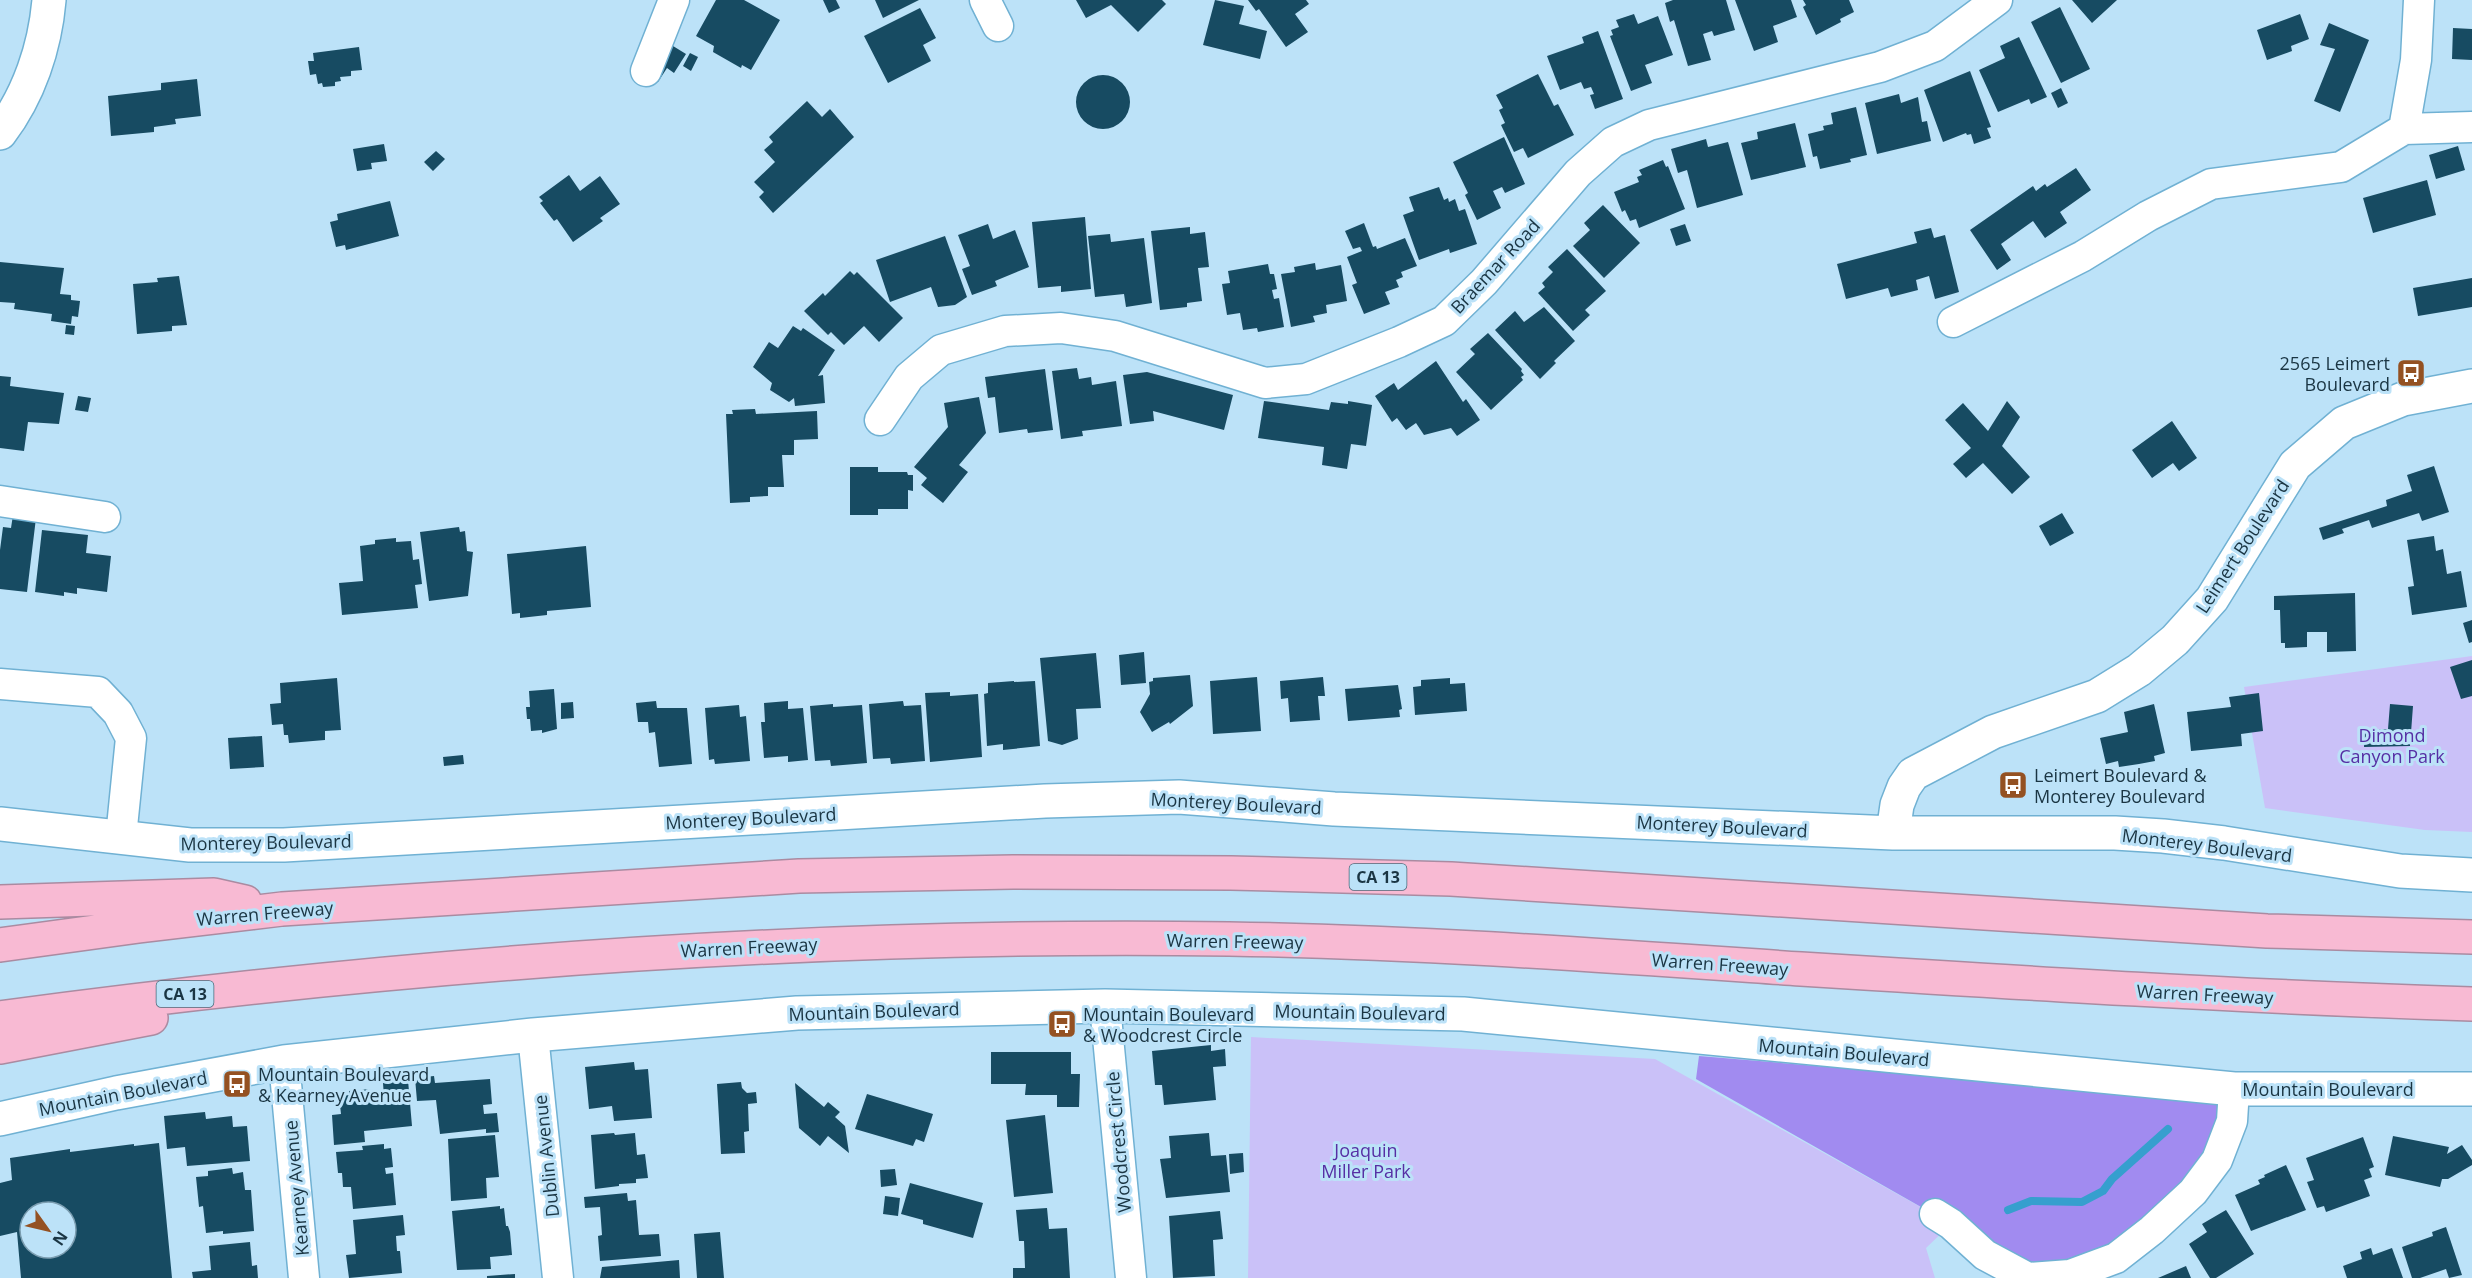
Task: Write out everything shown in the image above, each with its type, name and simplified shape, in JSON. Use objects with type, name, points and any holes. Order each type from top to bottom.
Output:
[{"type":"highway","name":"Warren Freeway","points":[[0,945],[282,909],[799,876],[1013,872],[1231,873],[1450,879],[2267,931],[2472,937]]},
{"type":"highway","points":[[0,902],[214,895],[282,909]]},
{"type":"highway","name":"Warren Freeway","points":[[0,1018],[149,998],[371,974],[584,956],[798,944],[1013,939],[1229,939],[1447,946],[2240,996],[2472,1004]]},
{"type":"highway","points":[[0,1047],[371,974]]},
{"type":"street","points":[[0,133],[23,95],[39,56],[49,0]]},
{"type":"street","points":[[646,71],[674,0]]},
{"type":"street","name":"Braemar Road","points":[[880,420],[909,377],[941,350],[1005,331],[1061,328],[1115,336],[1265,383],[1306,379],[1399,342],[1444,321],[1484,282],[1578,173],[1613,142],[1649,124],[1880,67],[1935,46],[1997,0]]},
{"type":"street","points":[[2404,129],[2416,60],[2419,0]]},
{"type":"street","points":[[1953,322],[2083,256],[2148,216],[2211,184],[2341,167],[2404,129],[2472,127]]},
{"type":"street","name":"Leimert Boulevard","points":[[1893,833],[1904,787],[1913,774],[1993,732],[2097,696],[2139,670],[2175,639],[2212,599],[2295,465],[2344,423],[2403,399],[2472,386]]},
{"type":"street","points":[[0,501],[105,517]]},
{"type":"street","points":[[0,684],[98,692],[118,713],[131,738],[121,837]]},
{"type":"street","name":"Monterey Boulevard","points":[[0,824],[190,845],[284,845],[1045,801],[1167,797],[1334,809],[1893,833],[2163,836],[2224,843],[2400,871],[2472,875]]},
{"type":"street","name":"Mountain Boulevard","points":[[0,1119],[116,1093],[284,1062],[533,1035],[797,1013],[1105,1006],[1463,1014],[2234,1089],[2472,1089]]},
{"type":"street","name":"Woodcrest Circle","points":[[1105,1006],[1131,1278]]},
{"type":"street","name":"Dublin Avenue","points":[[533,1035],[558,1278]]},
{"type":"street","name":"Kearney Avenue","points":[[284,1062],[304,1278]]},
{"type":"street","points":[[1935,1214],[1951,1224],[1985,1255],[2028,1278],[2070,1275],[2116,1258],[2152,1230],[2193,1192],[2217,1160],[2232,1121],[2234,1089]]},
{"type":"green space","name":"Dimond Canyon Park","points":[[2472,656],[2472,832],[2425,830],[2265,808],[2244,687]]},
{"type":"green space","name":"Joaquin Miller Park","points":[[1251,1037],[1655,1059],[1951,1224],[1926,1248],[1935,1278],[1248,1278]]},
{"type":"shaded area","points":[[1699,1056],[2233,1101],[2232,1121],[2152,1231],[2028,1278],[1951,1224],[1696,1079]]},
{"type":"building","points":[[716,0],[744,0],[780,20],[751,70],[742,65],[741,68],[713,52],[714,46],[696,36]]},
{"type":"building","points":[[823,0],[836,0],[840,8],[829,13]]},
{"type":"building","points":[[875,0],[919,0],[883,18]]},
{"type":"building","points":[[1076,0],[1162,0],[1166,4],[1138,32],[1111,5],[1086,18]]},
{"type":"building","points":[[1215,0],[1244,6],[1239,24],[1267,31],[1260,59],[1203,45]]},
{"type":"building","points":[[1248,0],[1306,0],[1309,4],[1295,14],[1308,32],[1286,47],[1259,9],[1256,11]]},
{"type":"building","points":[[1673,0],[1726,0],[1735,30],[1714,36],[1712,31],[1703,34],[1711,60],[1688,66],[1674,20],[1670,22],[1665,3]]},
{"type":"building","points":[[1735,0],[1791,0],[1797,17],[1773,26],[1778,42],[1754,51]]},
{"type":"building","points":[[1803,0],[1849,0],[1854,12],[1840,19],[1841,22],[1816,35],[1803,7],[1806,5]]},
{"type":"building","points":[[2072,0],[2117,0],[2092,23]]},
{"type":"building","points":[[2060,7],[2090,69],[2061,83],[2031,22]]},
{"type":"building","points":[[920,8],[936,38],[923,45],[931,61],[888,83],[864,36]]},
{"type":"building","points":[[1634,14],[1638,24],[1658,16],[1673,55],[1645,65],[1652,83],[1631,91],[1610,36],[1613,35],[1611,30],[1619,27],[1616,20]]},
{"type":"building","points":[[2300,14],[2309,39],[2291,46],[2292,51],[2267,60],[2257,30]]},
{"type":"building","points":[[2329,23],[2369,40],[2340,112],[2314,101],[2335,49],[2320,45]]},
{"type":"building","points":[[2453,28],[2472,29],[2472,60],[2452,59]]},
{"type":"building","points":[[1598,31],[1623,99],[1595,109],[1590,95],[1594,94],[1591,87],[1584,89],[1581,82],[1560,90],[1547,56],[1584,43],[1582,37]]},
{"type":"building","points":[[2019,37],[2047,97],[2031,104],[2029,99],[1998,112],[1979,70],[2005,58],[2000,46]]},
{"type":"building","points":[[673,46],[686,54],[674,73],[667,68],[658,82],[646,71],[666,56]]},
{"type":"building","points":[[359,47],[362,70],[351,71],[351,76],[340,77],[341,81],[335,82],[335,86],[323,87],[322,83],[318,84],[316,74],[310,75],[308,61],[314,61],[313,53]]},
{"type":"building","points":[[690,53],[698,57],[691,71],[683,66]]},
{"type":"building","points":[[1970,71],[1991,127],[1987,128],[1991,138],[1974,144],[1971,134],[1966,133],[1943,142],[1924,90]]},
{"type":"building","points":[[1538,74],[1554,106],[1558,104],[1574,135],[1528,158],[1523,148],[1514,152],[1501,125],[1505,123],[1499,110],[1503,108],[1496,95]]},
{"type":"building","points":[[1103,75],[1113,77],[1122,83],[1128,92],[1130,102],[1128,112],[1122,121],[1113,127],[1103,129],[1093,127],[1084,121],[1078,112],[1076,102],[1078,92],[1084,83],[1093,77]]},
{"type":"building","points":[[197,79],[201,116],[175,119],[176,124],[154,127],[154,132],[111,136],[108,96],[161,90],[161,83]]},
{"type":"building","points":[[2061,88],[2068,103],[2058,108],[2051,93]]},
{"type":"building","points":[[1899,94],[1901,103],[1918,97],[1922,122],[1927,121],[1931,141],[1877,154],[1865,103]]},
{"type":"building","points":[[807,101],[822,117],[830,109],[854,137],[773,213],[759,197],[764,192],[754,182],[775,162],[764,150],[773,142],[769,137]]},
{"type":"building","points":[[1856,107],[1867,155],[1850,159],[1851,162],[1820,169],[1817,156],[1813,157],[1808,134],[1824,130],[1823,126],[1833,124],[1831,113]]},
{"type":"building","points":[[1795,123],[1806,167],[1751,180],[1741,143],[1758,139],[1757,132]]},
{"type":"building","points":[[1504,137],[1525,184],[1505,193],[1502,187],[1493,191],[1501,208],[1477,220],[1465,195],[1468,193],[1453,162]]},
{"type":"building","points":[[1706,139],[1708,147],[1728,142],[1743,195],[1697,208],[1687,170],[1678,173],[1671,149]]},
{"type":"building","points":[[384,144],[387,161],[371,163],[372,169],[357,171],[353,149]]},
{"type":"building","points":[[2458,146],[2465,170],[2436,179],[2429,155]]},
{"type":"building","points":[[436,151],[445,159],[433,171],[424,162]]},
{"type":"building","points":[[1663,160],[1666,167],[1668,166],[1685,209],[1639,228],[1636,219],[1630,221],[1625,210],[1622,212],[1614,192],[1639,182],[1637,177],[1642,175],[1639,170]]},
{"type":"building","points":[[2076,168],[2091,190],[2060,212],[2067,223],[2045,238],[2033,221],[2001,244],[2011,260],[1997,270],[1970,230],[2033,186],[2036,191],[2045,184],[2047,187]]},
{"type":"building","points":[[569,175],[580,191],[600,176],[620,204],[600,218],[603,221],[573,242],[557,219],[554,221],[540,203],[543,201],[539,197]]},
{"type":"building","points":[[2427,180],[2436,215],[2373,233],[2363,198]]},
{"type":"building","points":[[1439,187],[1444,200],[1448,198],[1449,202],[1455,199],[1459,211],[1465,209],[1477,244],[1450,253],[1449,249],[1419,260],[1403,215],[1414,211],[1409,197]]},
{"type":"building","points":[[390,201],[399,236],[346,250],[345,245],[336,247],[330,222],[338,220],[337,214]]},
{"type":"building","points":[[1603,205],[1640,243],[1604,278],[1573,246],[1590,230],[1584,223]]},
{"type":"building","points":[[1085,217],[1091,289],[1061,292],[1061,286],[1038,288],[1032,222]]},
{"type":"building","points":[[1364,223],[1373,247],[1376,246],[1377,249],[1405,238],[1417,266],[1401,272],[1403,277],[1396,280],[1399,287],[1385,292],[1390,304],[1364,314],[1352,285],[1357,283],[1347,257],[1362,251],[1360,247],[1353,249],[1345,231]]},
{"type":"building","points":[[988,224],[993,239],[1015,230],[1029,267],[995,281],[997,286],[972,295],[962,269],[970,266],[958,235]]},
{"type":"building","points":[[1685,224],[1691,241],[1676,246],[1670,229]]},
{"type":"building","points":[[1190,227],[1190,234],[1205,232],[1209,267],[1198,268],[1202,301],[1187,303],[1187,307],[1160,310],[1151,231]]},
{"type":"building","points":[[1931,228],[1934,238],[1945,235],[1959,292],[1935,299],[1929,276],[1916,280],[1918,290],[1891,297],[1888,288],[1846,299],[1837,264],[1917,243],[1914,232]]},
{"type":"building","points":[[1110,234],[1111,242],[1144,238],[1152,303],[1126,307],[1124,294],[1095,297],[1088,236]]},
{"type":"building","points":[[945,236],[967,297],[955,305],[938,307],[931,287],[890,302],[876,260]]},
{"type":"building","points":[[1567,249],[1606,291],[1585,310],[1590,315],[1573,331],[1538,293],[1545,287],[1542,283],[1553,272],[1548,267]]},
{"type":"building","points":[[0,262],[64,268],[60,294],[71,295],[71,300],[80,301],[78,317],[72,316],[71,324],[51,321],[52,314],[14,309],[15,303],[0,302]]},
{"type":"building","points":[[1315,263],[1316,270],[1341,265],[1347,301],[1326,305],[1327,313],[1313,316],[1315,322],[1291,327],[1281,274],[1295,272],[1294,267]]},
{"type":"building","points":[[1268,264],[1270,274],[1274,274],[1277,289],[1272,290],[1274,299],[1279,298],[1284,327],[1258,332],[1257,328],[1243,330],[1240,313],[1227,315],[1222,284],[1230,283],[1228,271]]},
{"type":"building","points":[[850,271],[854,275],[857,272],[903,318],[879,342],[864,326],[844,345],[831,332],[828,335],[804,311],[823,293],[825,296]]},
{"type":"building","points":[[179,276],[187,325],[172,326],[172,331],[137,334],[133,284],[158,282],[157,278]]},
{"type":"building","points":[[2472,278],[2472,307],[2418,316],[2413,288]]},
{"type":"building","points":[[1544,307],[1575,341],[1554,361],[1556,363],[1540,379],[1495,330],[1515,311],[1524,322]]},
{"type":"building","points":[[66,325],[75,326],[74,335],[65,334]]},
{"type":"building","points":[[793,326],[801,331],[803,328],[835,350],[818,376],[823,375],[825,403],[795,406],[794,398],[789,402],[770,390],[772,383],[753,367],[769,342],[778,348]]},
{"type":"building","points":[[1488,333],[1522,369],[1524,375],[1521,377],[1523,380],[1491,410],[1456,372],[1475,354],[1470,349]]},
{"type":"building","points":[[1436,361],[1463,402],[1466,399],[1480,420],[1457,436],[1451,428],[1424,435],[1416,423],[1406,430],[1397,418],[1392,422],[1375,396],[1394,383],[1398,390]]},
{"type":"building","points":[[1077,368],[1079,379],[1091,377],[1092,385],[1116,381],[1122,426],[1082,431],[1083,436],[1061,439],[1052,371]]},
{"type":"building","points":[[1045,369],[1053,430],[1028,433],[1027,429],[999,433],[995,397],[988,398],[985,377]]},
{"type":"building","points":[[1147,372],[1233,395],[1224,430],[1153,411],[1154,421],[1130,424],[1123,375]]},
{"type":"building","points":[[0,376],[11,377],[10,386],[64,393],[59,424],[28,422],[24,451],[0,448]]},
{"type":"building","points":[[78,396],[91,398],[88,412],[75,410]]},
{"type":"building","points":[[979,397],[986,433],[959,465],[968,472],[943,503],[921,485],[927,478],[914,467],[948,427],[944,403]]},
{"type":"building","points":[[1264,401],[1329,410],[1331,402],[1348,404],[1348,401],[1372,405],[1366,446],[1351,444],[1347,469],[1322,465],[1324,447],[1258,438]]},
{"type":"building","points":[[2007,401],[2020,417],[2002,446],[2030,477],[2012,494],[1983,463],[1966,478],[1953,464],[1971,448],[1945,420],[1963,403],[1988,431]]},
{"type":"building","points":[[755,409],[756,414],[817,411],[818,439],[794,440],[794,455],[782,455],[784,487],[768,487],[768,496],[750,497],[750,502],[730,503],[726,414],[733,414],[732,410]]},
{"type":"building","points":[[2172,421],[2197,458],[2179,471],[2173,463],[2152,478],[2132,450]]},
{"type":"building","points":[[2434,466],[2449,512],[2422,521],[2419,513],[2372,528],[2369,520],[2342,529],[2344,533],[2323,540],[2319,528],[2387,506],[2386,500],[2412,491],[2407,475]]},
{"type":"building","points":[[850,467],[878,467],[878,472],[907,472],[908,475],[913,475],[913,491],[908,490],[908,509],[878,509],[878,515],[850,515]]},
{"type":"building","points":[[2062,513],[2074,533],[2050,546],[2039,526]]},
{"type":"building","points":[[13,515],[36,518],[27,592],[0,589],[0,550],[3,527],[11,528]]},
{"type":"building","points":[[459,527],[460,532],[465,531],[467,551],[473,552],[468,596],[429,601],[420,532]]},
{"type":"building","points":[[42,530],[88,535],[86,553],[111,556],[107,592],[77,588],[77,594],[64,592],[64,596],[35,592]]},
{"type":"building","points":[[2434,536],[2436,551],[2443,549],[2447,574],[2461,571],[2467,607],[2412,615],[2408,587],[2414,586],[2407,540]]},
{"type":"building","points":[[396,538],[396,542],[411,541],[413,560],[419,559],[422,584],[415,585],[418,608],[342,615],[339,583],[363,581],[360,546],[375,544],[375,540]]},
{"type":"building","points":[[586,546],[591,607],[547,611],[547,615],[520,618],[520,613],[512,614],[507,554]]},
{"type":"building","points":[[2355,593],[2356,651],[2327,652],[2327,632],[2307,632],[2307,647],[2285,648],[2285,643],[2281,643],[2280,610],[2274,610],[2274,596]]},
{"type":"building","points":[[2472,620],[2472,642],[2469,643],[2463,623]]},
{"type":"building","points":[[1144,652],[1146,683],[1121,685],[1119,655]]},
{"type":"building","points":[[1096,653],[1101,708],[1076,709],[1078,739],[1062,745],[1048,741],[1040,658]]},
{"type":"building","points":[[2472,660],[2472,696],[2461,699],[2450,667]]},
{"type":"building","points":[[1190,675],[1193,706],[1170,724],[1169,722],[1152,732],[1140,712],[1150,694],[1149,682],[1153,681],[1153,678]]},
{"type":"building","points":[[1257,677],[1261,731],[1213,734],[1210,681]]},
{"type":"building","points":[[1323,677],[1325,696],[1318,696],[1320,720],[1290,722],[1288,698],[1281,699],[1280,681]]},
{"type":"building","points":[[337,678],[341,730],[325,731],[325,740],[289,743],[288,735],[284,735],[283,724],[272,725],[270,704],[281,703],[280,683]]},
{"type":"building","points":[[1450,678],[1450,684],[1465,683],[1467,711],[1415,715],[1413,687],[1421,686],[1421,680]]},
{"type":"building","points":[[1035,681],[1040,746],[1003,750],[1003,744],[987,746],[984,694],[988,693],[988,683]]},
{"type":"building","points":[[1398,685],[1402,709],[1399,710],[1400,717],[1348,721],[1345,689]]},
{"type":"building","points":[[554,689],[557,729],[542,733],[542,730],[531,731],[526,707],[530,707],[529,691]]},
{"type":"building","points":[[950,692],[950,696],[978,694],[982,757],[930,762],[925,693]]},
{"type":"building","points":[[2259,693],[2263,731],[2241,734],[2242,746],[2191,751],[2187,712],[2231,707],[2229,697]]},
{"type":"building","points":[[656,701],[657,708],[687,708],[692,764],[659,767],[655,732],[649,733],[648,722],[638,722],[636,703]]},
{"type":"building","points":[[788,701],[788,709],[803,708],[808,760],[788,762],[788,756],[764,758],[761,722],[765,722],[764,703]]},
{"type":"building","points":[[903,701],[904,706],[921,705],[925,761],[891,764],[890,758],[873,759],[869,704]]},
{"type":"building","points":[[573,702],[574,718],[561,719],[561,703]]},
{"type":"building","points":[[833,704],[833,707],[862,705],[867,763],[831,766],[830,760],[815,761],[810,706]]},
{"type":"building","points":[[2154,704],[2165,753],[2154,756],[2155,761],[2139,764],[2119,767],[2118,761],[2106,764],[2100,738],[2128,732],[2124,712]]},
{"type":"building","points":[[2390,704],[2413,706],[2410,746],[2364,747],[2365,730],[2388,729]]},
{"type":"building","points":[[739,705],[740,717],[746,716],[750,761],[715,764],[714,759],[709,760],[705,708]]},
{"type":"building","points":[[262,736],[264,767],[230,769],[228,738]]},
{"type":"building","points":[[463,755],[464,764],[444,766],[443,757]]},
{"type":"building","points":[[1211,1045],[1211,1051],[1225,1049],[1226,1066],[1213,1067],[1216,1100],[1164,1105],[1162,1085],[1155,1085],[1152,1051]]},
{"type":"building","points":[[991,1052],[1071,1052],[1071,1074],[1080,1074],[1079,1107],[1057,1107],[1057,1095],[1025,1095],[1026,1084],[991,1084]]},
{"type":"building","points":[[634,1062],[635,1070],[648,1069],[652,1118],[614,1121],[612,1106],[589,1109],[585,1067]]},
{"type":"building","points":[[434,1076],[435,1083],[490,1079],[492,1104],[483,1105],[484,1114],[497,1113],[499,1132],[486,1133],[486,1129],[440,1134],[436,1100],[417,1101],[415,1078]]},
{"type":"building","points":[[408,1080],[412,1126],[364,1131],[365,1142],[334,1145],[332,1115],[341,1114],[339,1096],[350,1095],[349,1091],[370,1089],[371,1099],[384,1097],[383,1083]]},
{"type":"building","points":[[741,1082],[742,1088],[747,1093],[756,1092],[757,1103],[748,1104],[749,1131],[744,1132],[745,1153],[721,1154],[717,1084]]},
{"type":"building","points":[[795,1083],[824,1107],[828,1102],[840,1112],[835,1117],[845,1126],[849,1153],[828,1136],[820,1146],[799,1128]]},
{"type":"building","points":[[867,1094],[933,1114],[924,1142],[916,1139],[913,1146],[855,1129]]},
{"type":"building","points":[[205,1112],[206,1119],[232,1116],[233,1127],[247,1126],[250,1161],[187,1166],[185,1147],[167,1149],[164,1116]]},
{"type":"building","points":[[1045,1115],[1053,1193],[1014,1197],[1006,1120]]},
{"type":"building","points":[[614,1133],[615,1135],[635,1133],[637,1155],[645,1154],[648,1178],[636,1179],[636,1183],[595,1189],[591,1135]]},
{"type":"building","points":[[1209,1133],[1211,1156],[1226,1155],[1230,1192],[1166,1198],[1160,1159],[1171,1158],[1169,1136]]},
{"type":"building","points":[[495,1135],[499,1177],[486,1178],[487,1198],[451,1201],[448,1139]]},
{"type":"building","points":[[2393,1136],[2449,1147],[2447,1154],[2462,1145],[2472,1160],[2472,1165],[2448,1179],[2442,1179],[2440,1187],[2385,1175]]},
{"type":"building","points":[[2363,1137],[2374,1167],[2369,1169],[2372,1177],[2364,1180],[2370,1196],[2326,1212],[2324,1206],[2317,1208],[2307,1182],[2314,1180],[2306,1158]]},
{"type":"building","points":[[159,1143],[172,1278],[21,1278],[19,1260],[78,1260],[78,1200],[18,1200],[18,1244],[17,1232],[0,1236],[0,1183],[12,1180],[10,1158],[70,1149],[70,1152],[134,1144],[134,1146]]},
{"type":"building","points":[[384,1144],[384,1149],[391,1148],[393,1167],[385,1168],[386,1174],[393,1173],[396,1205],[353,1209],[351,1187],[343,1187],[342,1173],[338,1173],[336,1152],[363,1150],[362,1146]]},
{"type":"building","points":[[1243,1153],[1244,1172],[1230,1174],[1229,1154]]},
{"type":"building","points":[[2286,1165],[2306,1210],[2251,1231],[2235,1195],[2260,1184],[2258,1180],[2265,1177],[2264,1175]]},
{"type":"building","points":[[232,1168],[233,1174],[243,1172],[245,1190],[251,1190],[254,1231],[206,1233],[203,1206],[199,1207],[196,1177],[208,1176],[208,1171]]},
{"type":"building","points":[[895,1169],[897,1185],[881,1187],[880,1170]]},
{"type":"building","points":[[910,1183],[983,1203],[973,1238],[923,1224],[923,1220],[901,1214]]},
{"type":"building","points":[[627,1193],[628,1201],[636,1200],[639,1235],[659,1234],[661,1256],[600,1261],[598,1236],[602,1235],[600,1207],[585,1208],[584,1197]]},
{"type":"building","points":[[885,1196],[900,1198],[898,1216],[883,1214]]},
{"type":"building","points":[[500,1206],[500,1209],[504,1208],[506,1226],[510,1232],[512,1255],[490,1257],[491,1269],[457,1270],[452,1211]]},
{"type":"building","points":[[1047,1208],[1049,1229],[1067,1228],[1070,1278],[1013,1278],[1013,1268],[1025,1268],[1024,1241],[1019,1241],[1016,1210]]},
{"type":"building","points":[[2226,1210],[2254,1254],[2216,1278],[2210,1278],[2189,1244],[2207,1232],[2202,1224]]},
{"type":"building","points":[[1220,1211],[1223,1239],[1213,1240],[1215,1276],[1173,1278],[1169,1216]]},
{"type":"building","points":[[403,1215],[405,1235],[396,1236],[402,1273],[349,1278],[346,1255],[356,1254],[353,1220]]},
{"type":"building","points":[[2446,1227],[2462,1275],[2449,1278],[2446,1269],[2420,1278],[2412,1278],[2402,1247],[2433,1236],[2432,1232]]},
{"type":"building","points":[[720,1232],[724,1278],[697,1278],[694,1234]]},
{"type":"building","points":[[250,1242],[252,1266],[257,1265],[258,1278],[193,1278],[192,1272],[211,1270],[209,1246]]},
{"type":"building","points":[[2371,1248],[2373,1255],[2392,1248],[2403,1278],[2347,1278],[2343,1266],[2362,1259],[2360,1252]]},
{"type":"building","points":[[679,1260],[680,1278],[600,1278],[602,1267]]},
{"type":"building","points":[[2186,1266],[2191,1278],[2158,1278]]},
{"type":"building","points":[[515,1274],[515,1278],[487,1278],[487,1276]]},
{"type":"waterway","points":[[2008,1210],[2031,1201],[2082,1202],[2103,1191],[2112,1179],[2168,1129]]},
{"type":"place","name":"2565 Leimert Boulevard","points":[[2411,373]]},
{"type":"place","name":"Leimert Boulevard & Monterey Boulevard","points":[[2013,785]]},
{"type":"place","name":"Mountain Boulevard & Woodcrest Circle","points":[[1062,1024]]},
{"type":"place","name":"Mountain Boulevard & Kearney Avenue","points":[[237,1084]]}]
